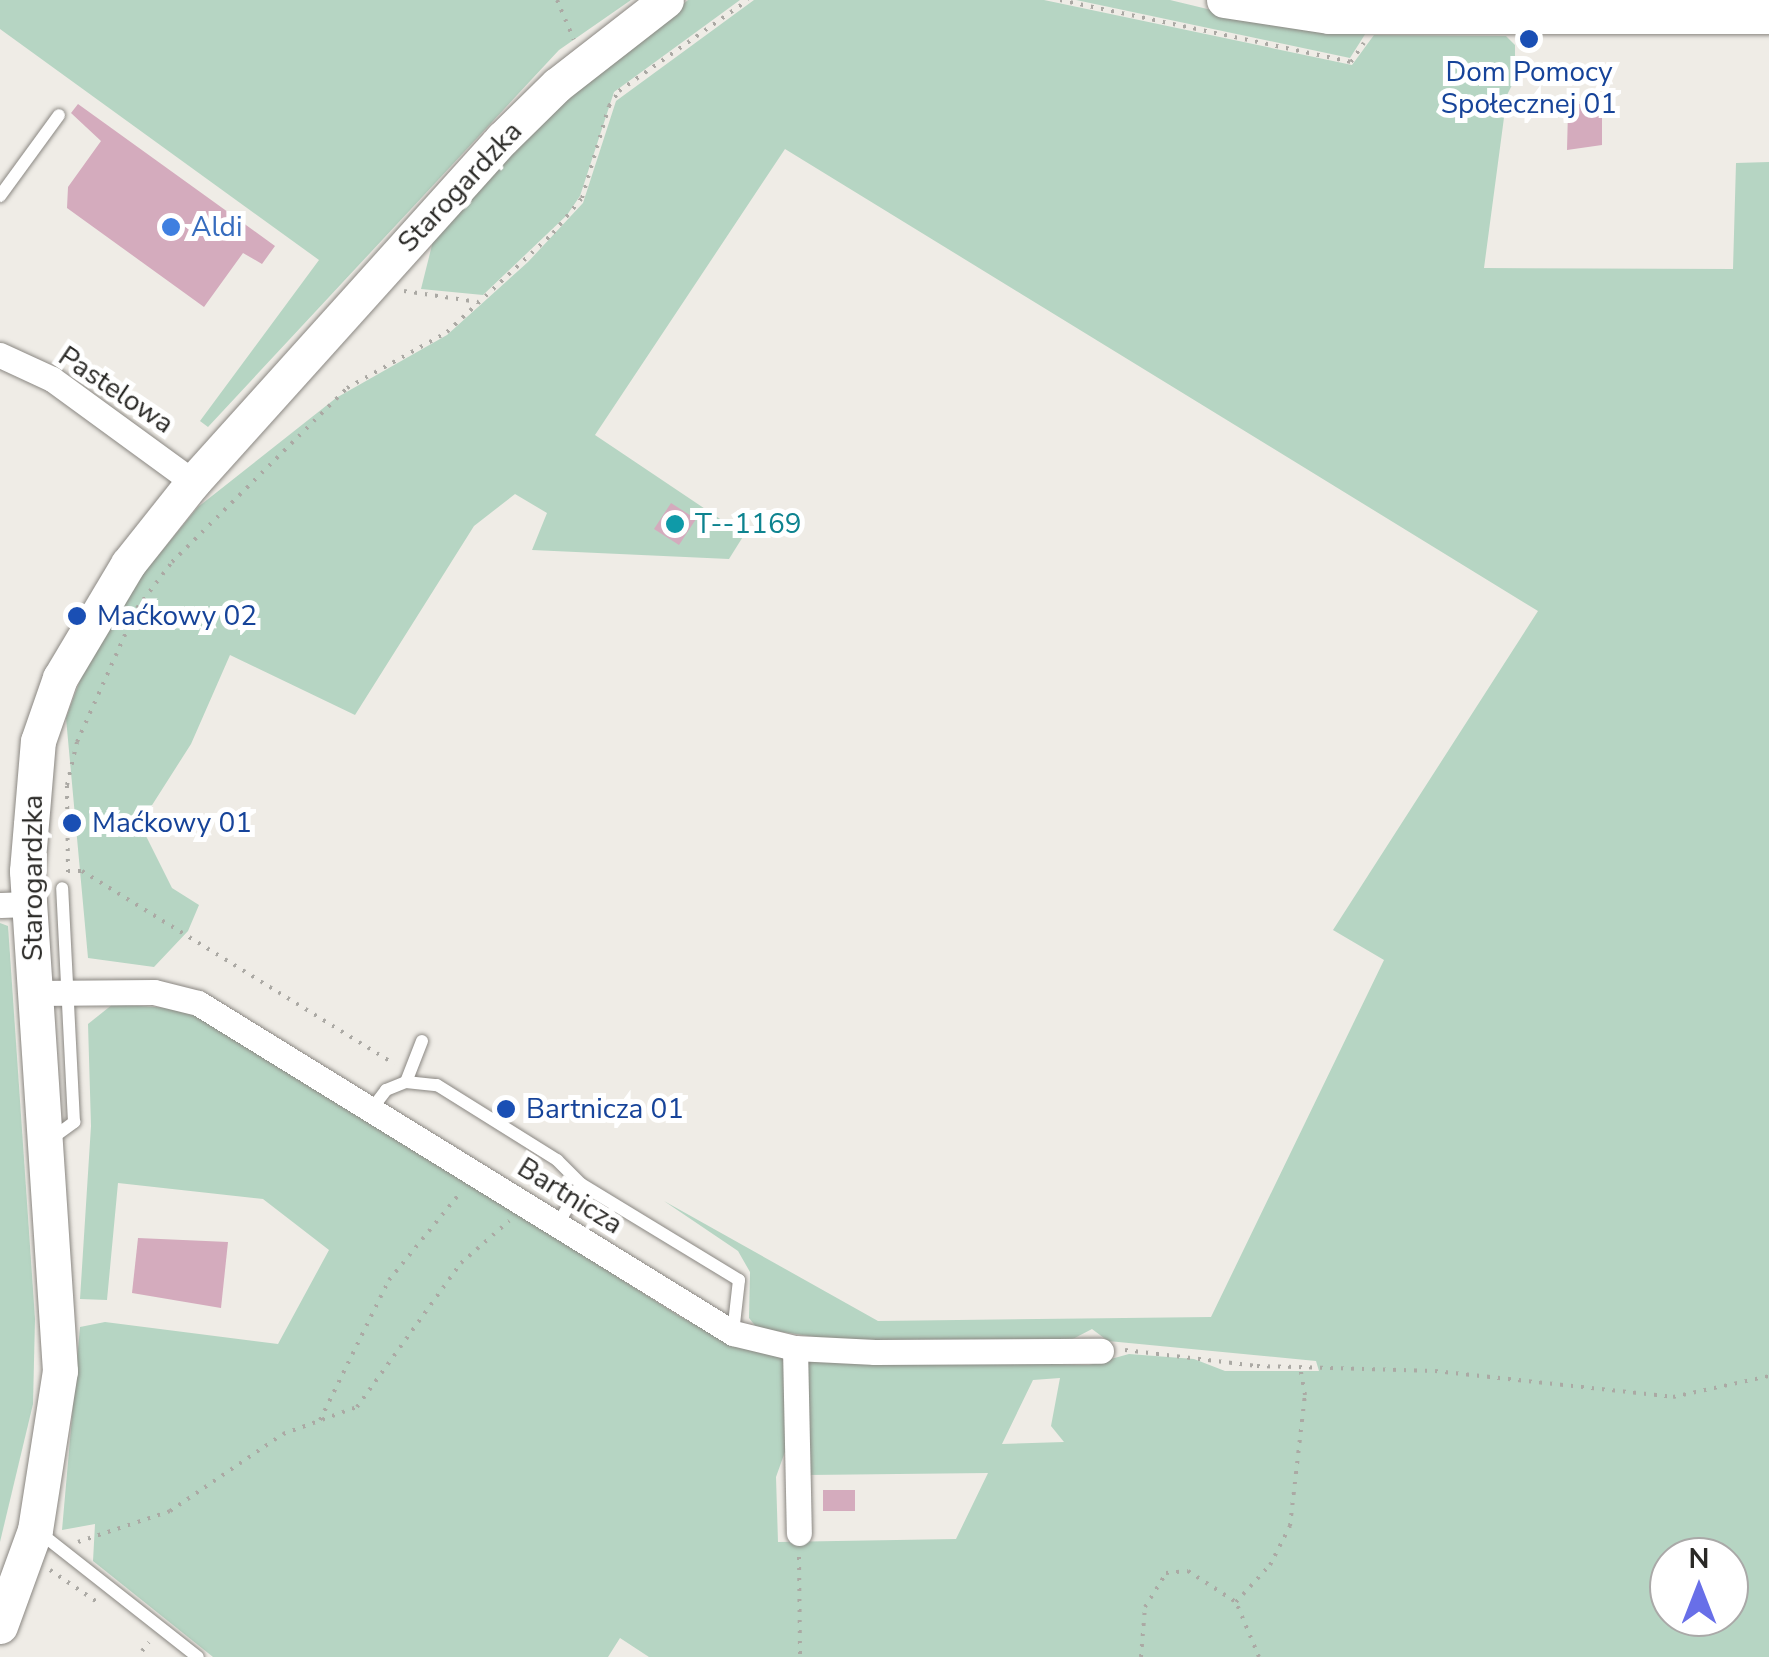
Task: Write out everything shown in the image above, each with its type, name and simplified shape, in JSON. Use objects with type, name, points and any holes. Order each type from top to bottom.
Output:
[{"type":"main road","name":"Starogardzka","points":[[0,1626],[48,1539],[60,1371],[49,1141],[52,992],[14,905],[38,741],[60,678],[128,564],[193,482],[368,286],[502,139],[584,62],[666,0]]},
{"type":"main road","points":[[1224,0],[1372,8],[1769,16]]},
{"type":"street","name":"Pastelowa","points":[[0,355],[64,387],[193,482]]},
{"type":"street","name":"Bartnicza","points":[[52,992],[154,992],[198,1003],[374,1106],[732,1333],[794,1348],[1101,1351]]},
{"type":"street","points":[[794,1348],[799,1534]]},
{"type":"lane","points":[[0,196],[59,115]]},
{"type":"lane","points":[[52,992],[62,888]]},
{"type":"lane","points":[[374,1106],[386,1090],[406,1077],[422,1041]]},
{"type":"lane","points":[[406,1077],[436,1085],[557,1160],[582,1184],[739,1280],[732,1333]]},
{"type":"lane","points":[[558,1224],[582,1184]]},
{"type":"lane","points":[[48,1539],[198,1657]]},
{"type":"path","points":[[557,0],[584,62]]},
{"type":"path","points":[[406,1077],[82,871],[68,871],[68,785],[77,742],[117,649],[172,562],[347,388],[446,332],[478,302],[582,198],[608,106],[619,91],[748,0]]},
{"type":"path","points":[[368,286],[478,302]]},
{"type":"path","points":[[320,1420],[389,1280],[478,1173]]},
{"type":"path","points":[[48,1539],[170,1511],[271,1442],[357,1406],[461,1263],[526,1203]]},
{"type":"path","points":[[1131,1350],[1300,1366],[1435,1370],[1673,1397],[1769,1376]]},
{"type":"path","points":[[1236,1602],[1270,1565],[1290,1526],[1304,1395],[1300,1366]]},
{"type":"path","points":[[799,1534],[800,1657]]},
{"type":"path","points":[[46,1568],[114,1614]]},
{"type":"path","points":[[1141,1657],[1145,1607],[1166,1573],[1188,1571],[1236,1602],[1259,1657]]},
{"type":"path","points":[[138,1632],[159,1649]]},
{"type":"path","points":[[142,1651],[150,1642]]},
{"type":"green space","points":[[0,0],[631,0],[559,50],[208,427],[200,421],[319,260],[0,29]]},
{"type":"green space","points":[[688,0],[740,0],[614,92],[580,196],[567,215],[483,295],[421,289],[435,233],[522,138]]},
{"type":"green space","points":[[754,0],[1044,0],[1352,65],[1374,35],[1506,36],[1515,45],[1515,79],[1507,95],[1484,268],[1733,269],[1736,163],[1769,162],[1769,1657],[649,1657],[620,1638],[608,1657],[213,1657],[93,1561],[95,1524],[62,1530],[80,1327],[105,1322],[278,1344],[329,1250],[263,1199],[118,1183],[107,1300],[80,1299],[91,1126],[88,1024],[113,1004],[183,1009],[287,1067],[679,1316],[721,1338],[787,1356],[792,1432],[776,1477],[778,1542],[956,1539],[988,1473],[808,1475],[806,1358],[1089,1365],[1129,1354],[1194,1359],[1225,1371],[1319,1371],[1316,1361],[1108,1341],[1092,1329],[1067,1342],[886,1348],[757,1328],[749,1318],[750,1272],[738,1251],[664,1201],[878,1321],[1211,1317],[1384,960],[1333,930],[1538,611],[785,149],[595,435],[744,535],[729,559],[532,550],[547,513],[515,494],[474,526],[355,715],[230,655],[191,744],[140,824],[172,888],[199,905],[188,931],[154,967],[88,958],[66,718],[82,675],[138,580],[198,507],[336,398],[447,335],[528,262],[583,203],[616,101]],"holes":[[[1060,1378],[1051,1426],[1064,1442],[1002,1444],[1033,1380]]]},
{"type":"green space","points":[[1076,0],[1170,0],[1253,20],[1369,28],[1350,58]]},
{"type":"green space","points":[[0,923],[8,926],[35,1319],[33,1404],[0,1542]]},
{"type":"building","name":"Aldi","points":[[78,104],[275,246],[262,264],[243,253],[204,307],[67,208],[68,187],[101,141],[71,113]]},
{"type":"building","points":[[1578,104],[1602,104],[1602,145],[1567,150],[1568,110],[1578,110]]},
{"type":"building","name":"T--1169","points":[[671,503],[696,519],[679,545],[654,529]]},
{"type":"building","points":[[138,1238],[228,1242],[221,1308],[132,1293]]},
{"type":"building","points":[[823,1490],[855,1490],[855,1511],[823,1511]]},
{"type":"place","name":"Dom Pomocy Społecznej 01","points":[[1529,39]]},
{"type":"place","name":"Aldi","points":[[171,227]]},
{"type":"place","name":"T--1169","points":[[675,524]]},
{"type":"place","name":"Maćkowy 02","points":[[77,616]]},
{"type":"place","name":"Maćkowy 01","points":[[72,823]]},
{"type":"place","name":"Bartnicza 01","points":[[506,1109]]}]
